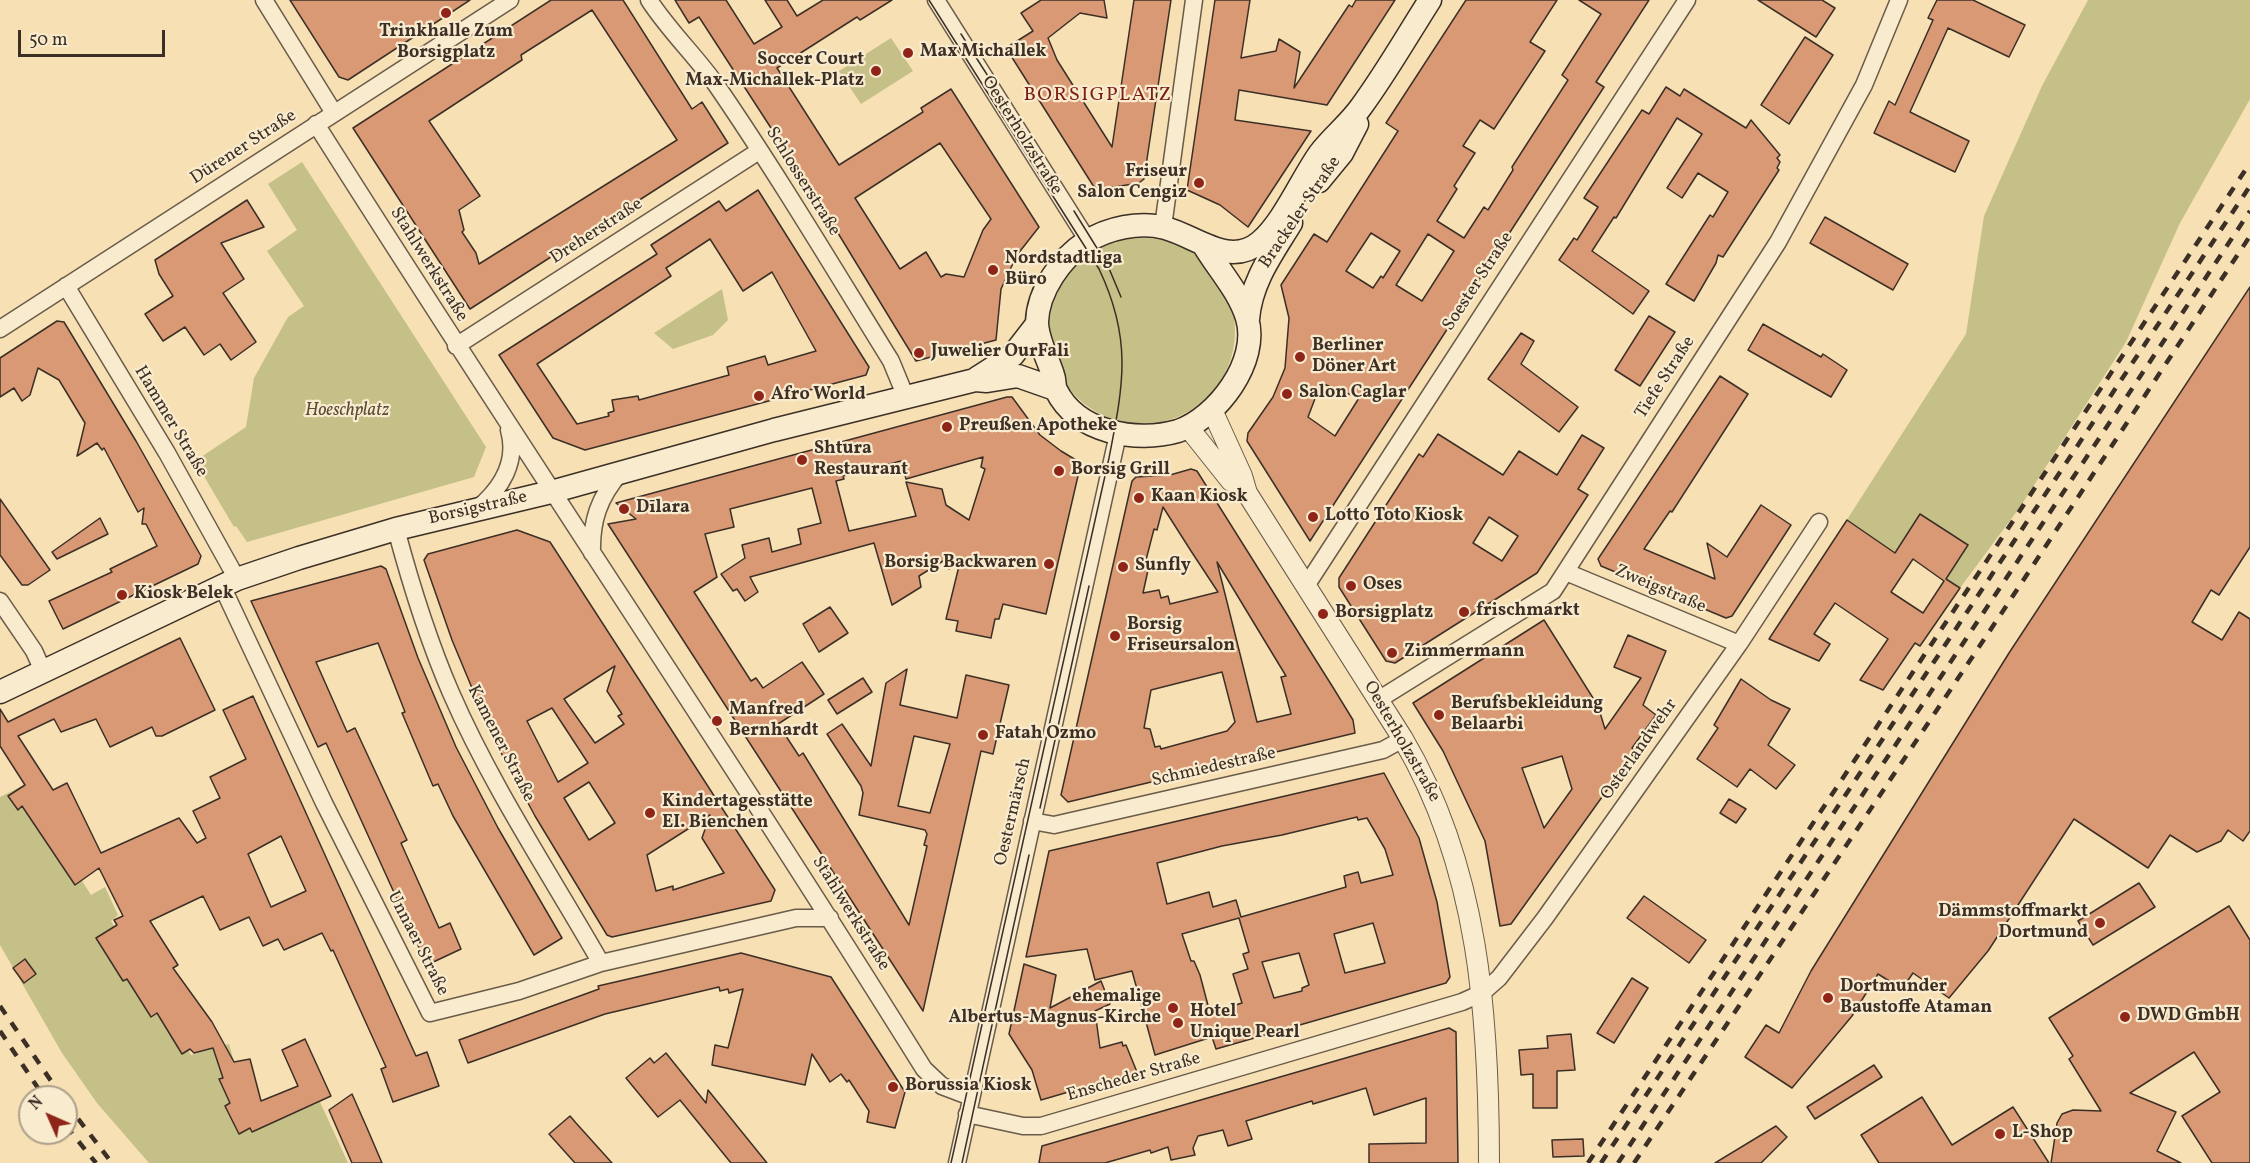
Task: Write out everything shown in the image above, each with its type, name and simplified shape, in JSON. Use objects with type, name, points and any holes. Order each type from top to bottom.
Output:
[{"type":"main road","name":"Brackeler Straße","points":[[1203,244],[1230,252],[1247,249],[1259,243],[1321,153],[1360,108],[1430,0]]},
{"type":"main road","name":"Brackeler Straße","points":[[1248,319],[1249,300],[1261,272],[1327,169],[1342,153],[1356,130],[1360,108]]},
{"type":"main road","points":[[1126,226],[1162,227],[1203,244],[1229,282],[1248,319],[1245,356],[1238,376],[1227,394],[1212,410],[1188,427],[1160,435],[1118,434],[1087,421],[1067,406],[1055,389],[1037,324],[1049,282],[1064,260],[1088,240],[1126,226]]},
{"type":"main road","name":"Borsigstraße","points":[[975,380],[1013,355],[1037,324]]},
{"type":"main road","name":"Borsigstraße","points":[[0,692],[230,583],[396,529],[551,492],[905,395],[975,380],[987,381],[1018,376],[1055,389]]},
{"type":"street","points":[[264,0],[334,113]]},
{"type":"street","name":"Dürener Straße","points":[[0,329],[510,0]]},
{"type":"street","name":"Schlosserstraße","points":[[648,0],[668,29],[716,85],[759,151],[891,361],[905,395]]},
{"type":"street","name":"Oesterholzstraße","points":[[936,0],[1088,240]]},
{"type":"street","points":[[1162,227],[1194,0]]},
{"type":"street","name":"Soester Straße","points":[[1306,586],[1687,0]]},
{"type":"street","name":"Tiefe Straße","points":[[1378,700],[1553,591],[1778,242],[1864,86],[1899,0]]},
{"type":"street","name":"Stahlwerkstraße","points":[[316,124],[456,346],[830,918],[924,1069],[942,1086],[971,1096]]},
{"type":"street","name":"Dreherstraße","points":[[456,346],[759,151]]},
{"type":"street","name":"Hammer Straße","points":[[66,286],[167,453],[230,583]]},
{"type":"street","name":"Oesterholzstraße","points":[[1212,410],[1242,476],[1247,493],[1403,739],[1425,778],[1451,843],[1475,943],[1482,993],[1488,1076],[1489,1163]]},
{"type":"street","points":[[477,510],[494,495],[507,470],[512,441],[508,426]]},
{"type":"street","name":"Oesterholzstraße","points":[[1188,427],[1231,481],[1247,493]]},
{"type":"street","name":"Oestermärsch","points":[[957,1163],[1118,434]]},
{"type":"street","points":[[592,554],[592,526],[595,514],[606,490],[621,472]]},
{"type":"street","name":"Osterlandwehr","points":[[1482,993],[1499,978],[1545,918],[1739,644],[1819,522]]},
{"type":"street","name":"Kamener Straße","points":[[396,529],[431,644],[451,694],[526,837],[601,963]]},
{"type":"street","name":"Zweigstraße","points":[[1566,572],[1739,644]]},
{"type":"street","name":"Unnaer Straße","points":[[230,583],[324,803],[430,1013],[519,991],[601,963],[796,918],[830,918]]},
{"type":"street","points":[[0,601],[34,651],[43,671]]},
{"type":"street","name":"Schmiedestraße","points":[[1032,820],[1054,825],[1383,750],[1403,739]]},
{"type":"street","name":"Enscheder Straße","points":[[967,1114],[1023,1126],[1041,1126],[1451,1005],[1482,993]]},
{"type":"green space","points":[[2088,0],[2250,0],[2250,99],[2180,223],[2126,342],[2020,507],[1960,588],[1946,579],[1968,544],[1921,514],[1895,553],[1882,555],[1841,529],[1966,334],[1984,216],[2042,86]]},
{"type":"green space","name":"Soccer Court Max-Michallek-Platz","points":[[891,38],[913,71],[861,104],[839,71]]},
{"type":"green space","name":"Hoeschplatz","points":[[302,162],[486,447],[474,477],[247,542],[236,526],[234,527],[195,461],[246,427],[254,378],[288,317],[304,306],[267,251],[297,230],[268,184]]},
{"type":"green space","points":[[1142,238],[1178,245],[1208,265],[1228,295],[1235,331],[1228,367],[1208,397],[1178,417],[1142,424],[1106,417],[1076,397],[1056,367],[1049,331],[1056,295],[1076,265],[1106,245]]},
{"type":"green space","points":[[722,289],[728,320],[713,335],[673,349],[654,333]]},
{"type":"green space","points":[[22,786],[91,895],[105,887],[118,915],[111,921],[191,1055],[229,1044],[254,1131],[320,1102],[348,1163],[149,1163],[97,1103],[62,1053],[0,945],[0,797]]},
{"type":"building","points":[[290,0],[470,0],[348,80],[339,77]]},
{"type":"building","points":[[551,0],[623,0],[692,109],[702,102],[728,143],[470,309],[353,128]],"holes":[[[592,10],[677,140],[479,264],[476,253],[462,232],[464,230],[459,210],[480,196],[429,121],[522,60],[521,55]]]},
{"type":"building","points":[[675,0],[726,0],[754,44],[782,27],[765,0],[787,0],[797,16],[823,0],[892,0],[860,20],[857,17],[777,68],[839,165],[923,112],[921,108],[951,89],[1039,227],[1017,255],[1001,289],[996,340],[916,361],[819,202],[699,17],[689,23]],"holes":[[[940,143],[991,219],[983,230],[964,277],[946,274],[941,277],[926,252],[900,269],[855,198]]]},
{"type":"building","points":[[1041,0],[1104,0],[1107,18],[1080,13],[1048,38],[1057,60],[1112,147],[1134,0],[1171,0],[1144,179],[1139,183],[1102,189],[1094,187],[1006,48],[1033,31],[1021,13]]},
{"type":"building","points":[[1215,0],[1250,0],[1241,58],[1276,51],[1279,39],[1300,52],[1294,88],[1349,5],[1352,7],[1356,0],[1395,0],[1327,105],[1239,90],[1235,120],[1311,131],[1248,227],[1220,205],[1187,190]]},
{"type":"building","points":[[1466,0],[1557,0],[1530,42],[1545,51],[1494,129],[1480,120],[1463,146],[1475,153],[1454,186],[1457,189],[1437,221],[1464,238],[1484,207],[1488,210],[1513,170],[1512,167],[1568,80],[1562,75],[1601,14],[1579,0],[1649,0],[1596,82],[1604,87],[1310,541],[1247,441],[1248,433],[1273,397],[1285,368],[1289,318],[1281,285],[1314,234],[1327,242],[1398,131],[1386,123]],"holes":[[[1371,233],[1400,251],[1383,278],[1381,276],[1373,288],[1346,271]],[[1428,234],[1454,251],[1422,301],[1396,285]],[[1321,383],[1359,398],[1335,436],[1308,417]]]},
{"type":"building","points":[[1758,0],[1822,0],[1835,8],[1816,37]]},
{"type":"building","points":[[1937,0],[1973,0],[2025,25],[2009,57],[1948,28],[1910,112],[1969,141],[1955,172],[1874,133],[1889,101],[1895,105],[1933,20],[1928,18]]},
{"type":"building","points":[[1805,37],[1833,55],[1789,124],[1761,105]]},
{"type":"building","points":[[1666,87],[1680,96],[1684,89],[1746,128],[1751,120],[1780,155],[1777,158],[1780,162],[1777,168],[1779,170],[1723,257],[1718,255],[1716,263],[1694,301],[1666,284],[1710,215],[1713,217],[1728,192],[1698,173],[1682,198],[1667,188],[1702,134],[1677,118],[1616,218],[1614,217],[1592,251],[1649,291],[1633,314],[1559,260],[1574,238],[1577,240],[1598,207],[1584,198],[1642,110],[1649,114]]},
{"type":"building","points":[[758,190],[869,367],[866,375],[585,450],[553,438],[499,355],[657,254],[651,245],[719,201],[726,211]],"holes":[[[710,239],[743,291],[772,272],[816,351],[768,365],[765,356],[727,367],[729,375],[639,400],[638,396],[612,400],[614,411],[608,413],[609,416],[577,424],[537,364],[671,276],[666,268]]]},
{"type":"building","points":[[247,200],[264,227],[221,243],[244,279],[223,293],[256,342],[231,360],[220,344],[204,355],[185,327],[163,341],[145,314],[173,296],[159,274],[155,260]]},
{"type":"building","points":[[1825,217],[1908,264],[1893,290],[1810,243]]},
{"type":"building","points":[[2250,287],[2250,547],[2219,595],[2211,590],[2192,622],[2222,640],[2239,612],[2250,619],[2250,831],[2243,841],[2228,830],[2221,841],[2197,852],[2170,835],[2148,868],[2074,819],[1988,951],[1949,998],[1913,973],[1902,989],[1878,974],[1852,1016],[1792,1088],[1745,1057],[1766,1025],[1779,1033],[1811,971],[2009,653]]},
{"type":"building","points":[[1649,316],[1675,332],[1640,386],[1615,370]]},
{"type":"building","points":[[57,321],[64,322],[136,441],[201,556],[198,564],[63,629],[49,601],[112,572],[110,569],[157,546],[146,524],[142,524],[144,508],[138,512],[104,448],[102,450],[97,443],[77,456],[85,423],[59,380],[38,368],[30,395],[22,401],[14,388],[0,397],[0,358]]},
{"type":"building","points":[[1763,324],[1821,357],[1823,354],[1847,370],[1831,397],[1748,350]]},
{"type":"building","points":[[1521,333],[1534,341],[1521,364],[1578,407],[1559,432],[1488,379]]},
{"type":"building","points":[[1720,376],[1748,394],[1672,512],[1670,511],[1644,549],[1715,579],[1707,543],[1727,557],[1761,505],[1791,525],[1732,616],[1726,618],[1601,566],[1598,559]]},
{"type":"building","points":[[1007,397],[1012,397],[1040,435],[1081,463],[1046,614],[1003,604],[999,619],[995,619],[991,638],[956,631],[958,621],[946,619],[960,562],[949,569],[943,561],[919,576],[921,587],[892,605],[874,543],[750,577],[758,592],[745,601],[737,589],[733,591],[721,574],[745,558],[742,545],[769,538],[772,552],[801,544],[798,529],[821,523],[812,488],[730,509],[734,527],[705,534],[717,577],[694,592],[751,681],[756,678],[763,688],[802,662],[824,694],[778,724],[799,756],[803,753],[909,925],[927,846],[924,845],[927,834],[925,830],[859,815],[863,793],[861,786],[827,734],[842,724],[871,766],[886,683],[907,669],[900,705],[957,718],[966,675],[1009,685],[993,754],[981,751],[923,1011],[608,524],[636,519],[616,503]],"holes":[[[983,457],[981,467],[985,469],[969,520],[946,505],[942,489],[906,482],[916,516],[849,531],[836,481],[844,479],[843,476],[901,461],[906,479]],[[914,736],[950,744],[930,813],[898,806]]]},
{"type":"building","points":[[1438,434],[1503,475],[1519,451],[1557,475],[1582,435],[1604,448],[1578,489],[1588,495],[1537,573],[1395,663],[1386,661],[1339,587],[1339,578],[1419,454],[1423,457]],"holes":[[[1489,517],[1518,536],[1502,561],[1473,543]]]},
{"type":"building","points":[[1191,469],[1197,471],[1353,720],[1355,733],[1068,802],[1061,795],[1132,481],[1136,477],[1170,475]],"holes":[[[1163,507],[1191,551],[1218,592],[1170,604],[1168,596],[1161,598],[1159,590],[1143,593],[1150,561],[1146,560],[1154,529],[1157,530]],[[1217,562],[1286,676],[1281,677],[1291,714],[1257,722]],[[1222,672],[1235,722],[1227,731],[1161,749],[1160,746],[1155,747],[1150,729],[1144,728],[1151,690]]]},
{"type":"building","points":[[0,499],[50,570],[28,585],[22,585],[0,555]]},
{"type":"building","points":[[1920,514],[1968,545],[1946,579],[1960,588],[1920,646],[1915,643],[1883,690],[1860,680],[1888,639],[1835,603],[1814,634],[1830,644],[1819,661],[1769,639],[1847,520],[1895,553]],"holes":[[[1913,559],[1944,581],[1923,613],[1891,592]]]},
{"type":"building","points":[[100,518],[108,534],[57,559],[52,552]]},
{"type":"building","points":[[517,530],[550,542],[775,890],[771,901],[612,937],[607,935],[535,816],[492,736],[452,640],[424,560],[428,554]],"holes":[[[615,666],[607,691],[622,714],[618,716],[624,724],[595,743],[564,699]],[[552,708],[588,763],[558,782],[527,721]],[[589,782],[615,823],[589,840],[564,798]],[[710,815],[702,838],[724,873],[673,890],[673,886],[656,891],[647,855]]]},
{"type":"building","points":[[381,566],[386,569],[418,658],[456,747],[498,828],[562,938],[534,955],[453,816],[438,784],[433,786],[402,713],[405,712],[378,643],[316,662],[347,732],[355,728],[407,840],[401,843],[439,928],[450,923],[461,949],[427,965],[326,743],[318,747],[251,601]]},
{"type":"building","points":[[830,607],[848,633],[819,652],[803,624]]},
{"type":"building","points":[[1544,620],[1598,706],[1605,729],[1641,678],[1614,667],[1628,635],[1666,651],[1643,705],[1656,715],[1632,748],[1635,751],[1511,924],[1500,926],[1485,841],[1443,751],[1413,703]],"holes":[[[1562,756],[1572,789],[1544,828],[1522,768]]]},
{"type":"building","points":[[180,638],[215,710],[162,736],[156,736],[152,727],[110,747],[96,719],[61,732],[54,719],[18,736],[53,790],[67,783],[101,853],[179,818],[197,843],[206,838],[193,811],[220,798],[210,777],[246,759],[223,710],[253,696],[416,1056],[427,1052],[439,1086],[393,1102],[381,1069],[386,1067],[333,950],[331,951],[322,933],[284,950],[278,939],[263,946],[249,917],[220,930],[203,896],[150,921],[178,965],[173,968],[212,1022],[234,1062],[250,1059],[261,1101],[298,1086],[282,1050],[305,1039],[331,1096],[252,1132],[250,1128],[239,1134],[225,1106],[230,1103],[219,1079],[223,1078],[213,1048],[194,1053],[190,1049],[182,1054],[157,1013],[151,1017],[127,979],[123,981],[96,938],[117,925],[114,920],[123,916],[99,868],[75,885],[22,806],[18,810],[8,796],[25,785],[0,746],[0,709],[8,722]],"holes":[[[281,836],[306,891],[271,907],[248,854]]]},
{"type":"building","points":[[863,678],[872,692],[837,714],[828,700]]},
{"type":"building","points":[[1741,679],[1771,700],[1790,709],[1768,745],[1795,765],[1776,789],[1750,769],[1737,787],[1697,759],[1718,728],[1714,725]]},
{"type":"building","points":[[1384,773],[1419,838],[1437,902],[1450,977],[1446,983],[1216,1049],[1212,1037],[1155,1055],[1132,971],[1095,980],[1087,949],[1026,957],[1049,851]],"holes":[[[1357,817],[1358,820],[1367,818],[1385,849],[1393,875],[1361,883],[1358,872],[1344,876],[1346,887],[1241,917],[1236,900],[1213,907],[1209,892],[1167,904],[1157,863],[1222,846],[1282,835]],[[1239,918],[1249,952],[1243,954],[1248,969],[1233,974],[1242,1003],[1210,1013],[1200,975],[1194,961],[1191,961],[1182,934]],[[1373,923],[1385,963],[1345,973],[1334,934]],[[1299,953],[1309,985],[1302,988],[1302,991],[1274,998],[1262,962]]]},
{"type":"building","points":[[1729,799],[1746,809],[1736,823],[1720,813]]},
{"type":"building","points":[[2139,883],[2155,907],[2093,945],[2078,921]]},
{"type":"building","points":[[1644,896],[1706,940],[1689,963],[1627,918]]},
{"type":"building","points":[[2229,906],[2250,940],[2250,1163],[2212,1163],[2182,1116],[2220,1092],[2194,1052],[2130,1093],[2176,1112],[2157,1151],[2181,1163],[2051,1163],[2057,1123],[2062,1114],[2073,1110],[2101,1111],[2069,1059],[2073,1056],[2049,1018]]},
{"type":"building","points":[[741,953],[831,977],[905,1092],[895,1128],[867,1122],[869,1111],[849,1080],[847,1082],[841,1074],[830,1082],[812,1054],[805,1085],[712,1065],[715,1045],[728,1048],[743,989],[729,993],[728,989],[720,991],[719,987],[605,1014],[468,1063],[459,1040],[599,989],[598,986]]},
{"type":"building","points":[[25,959],[36,974],[24,983],[13,968]]},
{"type":"building","points":[[1024,964],[1056,975],[1050,1008],[1101,981],[1110,1004],[1095,1011],[1100,1048],[1122,1042],[1123,1046],[1126,1045],[1137,1072],[1041,1100],[1032,1070],[1009,1034]]},
{"type":"building","points":[[1632,978],[1648,988],[1614,1043],[1597,1033]]},
{"type":"building","points":[[1449,1028],[1456,1032],[1458,1163],[1369,1163],[1369,1144],[1426,1143],[1426,1098],[1374,1115],[1366,1088],[1246,1121],[1252,1139],[1228,1146],[1223,1130],[1198,1136],[1193,1148],[1195,1155],[1171,1160],[1168,1147],[1105,1163],[1039,1163],[1042,1146]]},
{"type":"building","points":[[1571,1034],[1575,1070],[1557,1071],[1557,1108],[1533,1108],[1533,1074],[1521,1075],[1519,1050],[1548,1048],[1547,1036]]},
{"type":"building","points":[[666,1053],[706,1103],[708,1090],[767,1163],[731,1163],[680,1100],[658,1117],[626,1078],[650,1058],[654,1063]]},
{"type":"building","points":[[1874,1065],[1882,1077],[1815,1119],[1807,1107]]},
{"type":"building","points":[[352,1094],[382,1163],[352,1163],[329,1110]]},
{"type":"building","points":[[1922,1097],[1952,1145],[2013,1107],[2049,1163],[1879,1163],[1861,1135]]},
{"type":"building","points":[[570,1116],[612,1163],[575,1163],[549,1134]]},
{"type":"building","points":[[1776,1126],[1787,1137],[1761,1163],[1715,1163]]},
{"type":"building","points":[[1583,1139],[1584,1156],[1553,1157],[1552,1140]]},
{"type":"tram line","points":[[929,0],[1099,269],[1117,318],[1122,363],[1118,408],[1109,458],[951,1163]]},
{"type":"tram line","points":[[961,34],[1061,190]]},
{"type":"tram line","points":[[1074,211],[1108,266],[1121,297]]},
{"type":"tram line","points":[[1040,808],[1089,586]]},
{"type":"tram line","points":[[962,1163],[1029,855]]},
{"type":"railway","points":[[1588,1163],[2250,163]]},
{"type":"railway","points":[[1601,1163],[2250,186]]},
{"type":"railway","points":[[1618,1163],[2250,211]]},
{"type":"railway","points":[[1634,1163],[2001,614],[2250,236]]},
{"type":"railway","points":[[0,1006],[54,1085]]},
{"type":"railway","points":[[0,1031],[36,1085]]},
{"type":"railway","points":[[78,1119],[112,1163]]},
{"type":"railway","points":[[78,1141],[96,1163]]},
{"type":"place","name":"Trinkhalle Zum Borsigplatz","points":[[446,13]]},
{"type":"place","name":"Max Michallek","points":[[908,53]]},
{"type":"place","name":"Soccer Court Max-Michallek-Platz","points":[[876,71]]},
{"type":"place","name":"Friseur Salon Cengiz","points":[[1199,183]]},
{"type":"place","name":"Nordstadtliga Büro","points":[[993,270]]},
{"type":"place","name":"Juwelier OurFali","points":[[919,353]]},
{"type":"place","name":"Berliner Döner Art","points":[[1300,357]]},
{"type":"place","name":"Salon Caglar","points":[[1287,394]]},
{"type":"place","name":"Afro World","points":[[759,396]]},
{"type":"place","name":"Preußen Apotheke","points":[[947,427]]},
{"type":"place","name":"Shtura Restaurant","points":[[802,460]]},
{"type":"place","name":"Borsig Grill","points":[[1059,471]]},
{"type":"place","name":"Kaan Kiosk","points":[[1139,498]]},
{"type":"place","name":"Dīlara","points":[[624,509]]},
{"type":"place","name":"Lotto Toto Kiosk","points":[[1313,517]]},
{"type":"place","name":"Borsig Backwaren","points":[[1049,564]]},
{"type":"place","name":"Sunfly","points":[[1123,567]]},
{"type":"place","name":"Oses","points":[[1351,586]]},
{"type":"place","name":"Kiosk Belek","points":[[122,595]]},
{"type":"place","name":"frischmarkt","points":[[1464,612]]},
{"type":"place","name":"Borsigplatz","points":[[1323,614]]},
{"type":"place","name":"Borsig Friseursalon","points":[[1115,636]]},
{"type":"place","name":"Zimmermann","points":[[1392,653]]},
{"type":"place","name":"Berufsbekleidung Belaarbi","points":[[1439,715]]},
{"type":"place","name":"Manfred Bernhardt","points":[[717,721]]},
{"type":"place","name":"Fatah Ozmo","points":[[983,735]]},
{"type":"place","name":"Kindertagesstätte EI. Bienchen","points":[[650,813]]},
{"type":"place","name":"Dämmstoffmarkt Dortmund","points":[[2100,923]]},
{"type":"place","name":"Dortmunder Baustoffe Ataman","points":[[1828,998]]},
{"type":"place","name":"ehemalige Albertus-Magnus-Kirche","points":[[1173,1008]]},
{"type":"place","name":"DWD GmbH","points":[[2125,1017]]},
{"type":"place","name":"Hotel Unique Pearl","points":[[1178,1023]]},
{"type":"place","name":"Borussia Kiosk","points":[[893,1087]]},
{"type":"place","name":"L-Shop","points":[[2000,1134]]},
{"type":"district","name":"BORSIGPLATZ","points":[[1098,96]]}]
